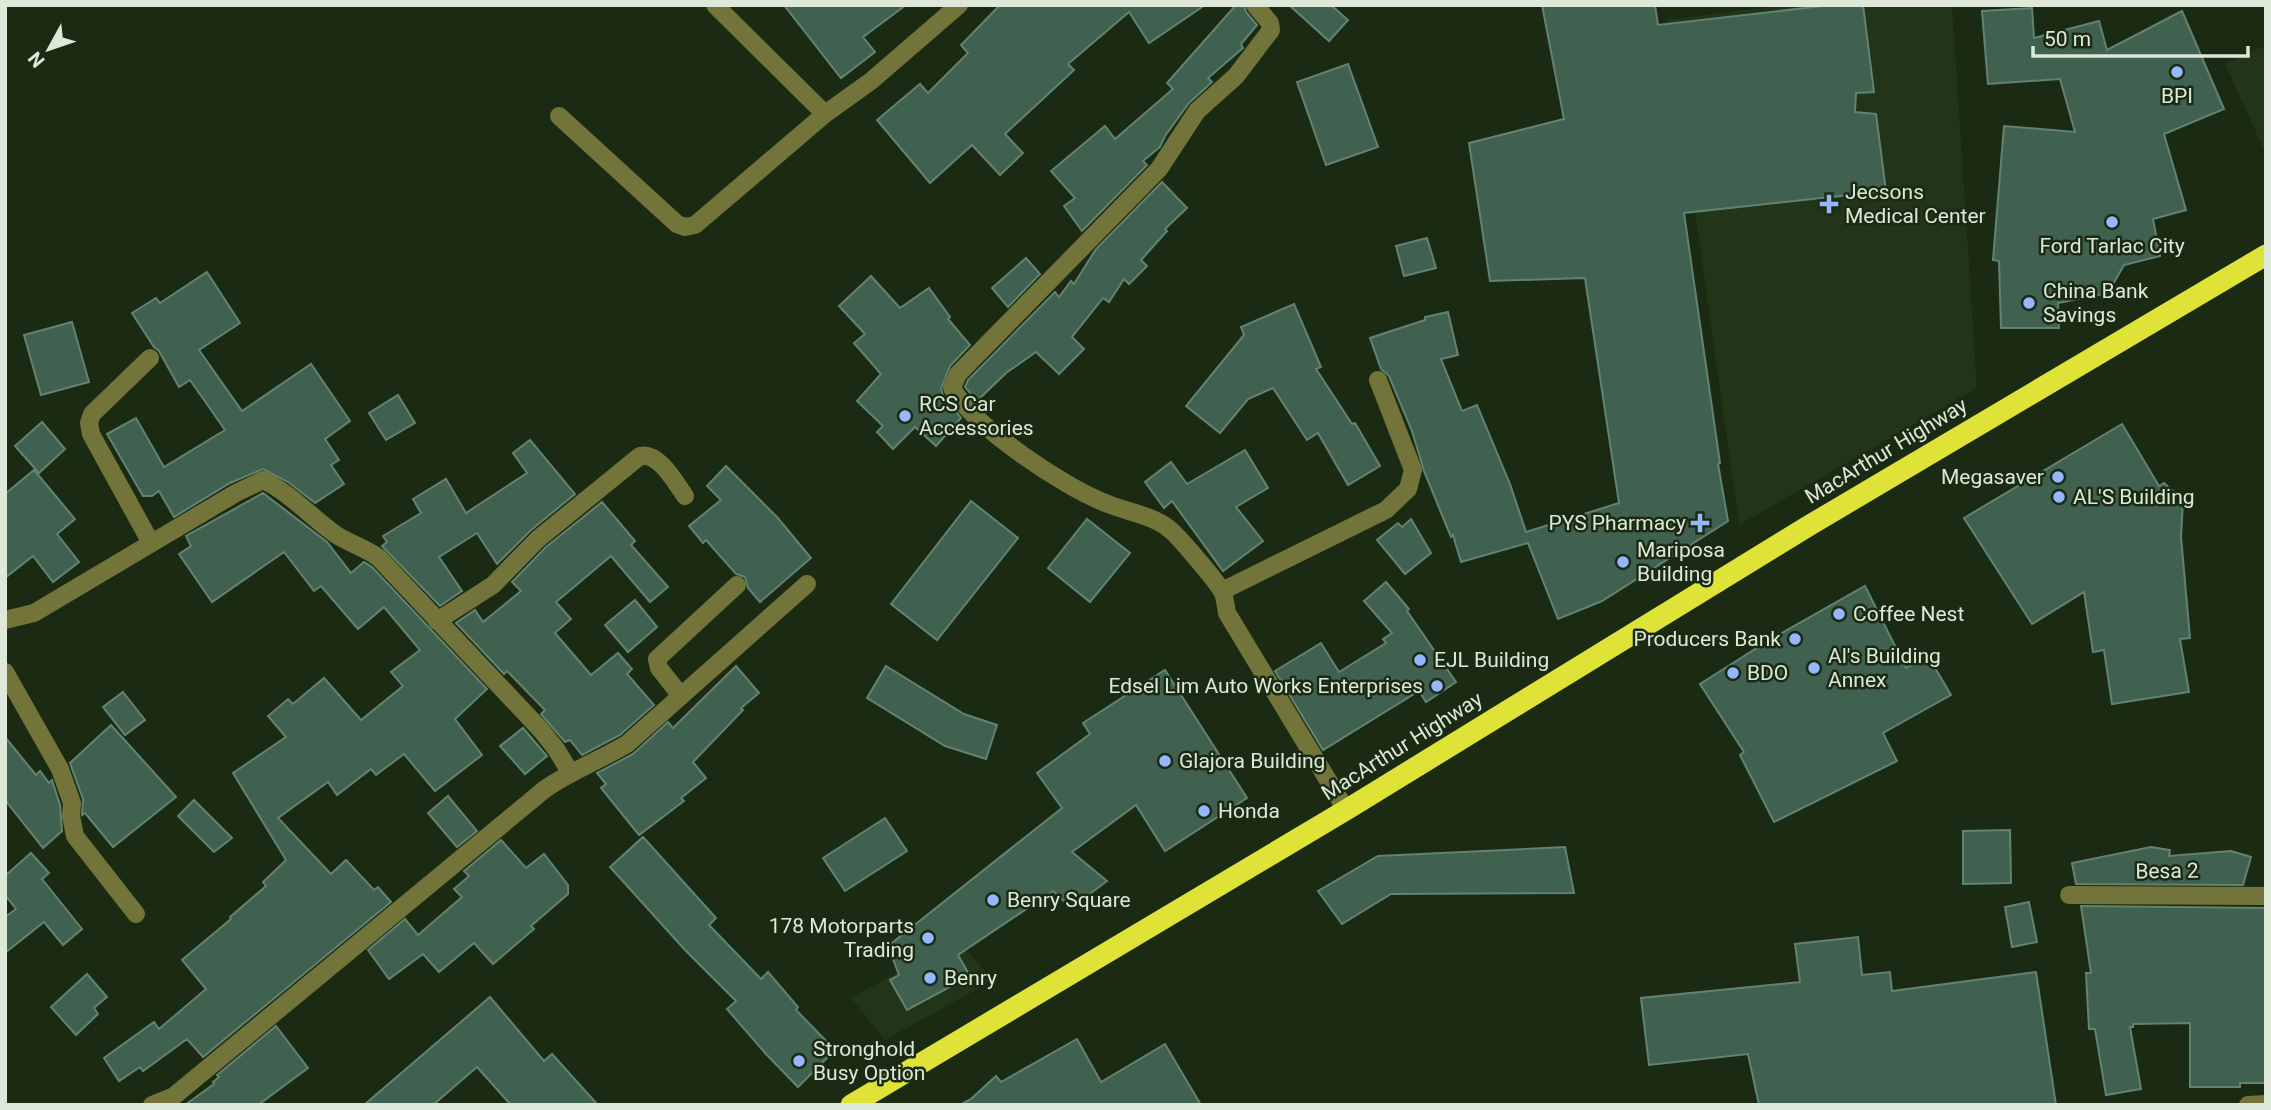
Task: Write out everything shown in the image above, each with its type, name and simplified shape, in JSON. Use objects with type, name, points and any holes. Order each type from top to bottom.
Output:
[{"type":"highway","name":"MacArthur Highway","points":[[865,1101],[1821,518],[2266,255]]},
{"type":"street","points":[[715,5],[825,114]]},
{"type":"street","points":[[559,116],[677,224],[685,227],[695,225],[959,5]]},
{"type":"street","points":[[1255,5],[1270,23],[1271,30],[1236,76],[1197,111],[1159,169],[957,374],[952,388],[960,401],[1010,446],[1061,481],[1107,504],[1140,514],[1168,527],[1222,591],[1227,613],[1346,810]]},
{"type":"street","points":[[150,358],[92,414],[89,423],[91,434],[151,543]]},
{"type":"street","points":[[1222,591],[1386,510],[1408,489],[1413,470],[1378,380]]},
{"type":"street","points":[[437,621],[493,585],[538,538],[640,456],[647,454],[655,458],[685,496]]},
{"type":"street","points":[[5,620],[34,613],[263,480],[278,487],[346,542],[379,558],[541,730],[570,772]]},
{"type":"street","points":[[152,1105],[174,1096],[545,789],[570,772],[602,760],[627,744],[807,584]]},
{"type":"street","points":[[681,696],[659,668],[657,659],[737,585]]},
{"type":"street","points":[[5,671],[60,769],[72,803],[71,816],[75,836],[136,914]]},
{"type":"street","name":"Besa 2","points":[[2070,895],[2266,895]]},
{"type":"street","points":[[2248,1105],[2266,1104]]},
{"type":"shaded area","name":"Jecsons Medical Center","points":[[1783,5],[1952,5],[1977,388],[1739,525],[1668,20]]},
{"type":"shaded area","points":[[2266,45],[2266,154],[2225,64]]},
{"type":"shaded area","points":[[956,940],[994,980],[885,1040],[851,998]]},
{"type":"building","points":[[784,5],[906,5],[863,37],[875,52],[841,78]]},
{"type":"building","points":[[1000,5],[1205,5],[1149,43],[1129,12],[1068,64],[1074,70],[1005,134],[1023,153],[1000,175],[972,145],[930,183],[877,120],[920,84],[928,93],[968,53],[961,45]]},
{"type":"building","points":[[1236,5],[1244,5],[1246,12],[1257,25],[1241,44],[1243,48],[1208,78],[1212,82],[1189,103],[1160,147],[1143,161],[1147,165],[1082,231],[1064,206],[1075,198],[1051,171],[1105,126],[1115,139],[1173,89],[1167,83]]},
{"type":"building","points":[[1289,5],[1331,5],[1348,20],[1329,41]]},
{"type":"building","points":[[1542,5],[1655,5],[1658,25],[1831,5],[1863,5],[1874,92],[1856,93],[1855,112],[1876,114],[1886,191],[1684,213],[1728,521],[1602,601],[1558,619],[1528,543],[1461,562],[1453,535],[1451,537],[1424,471],[1412,431],[1389,376],[1381,369],[1370,338],[1425,320],[1425,317],[1448,312],[1458,355],[1441,359],[1462,411],[1477,405],[1510,484],[1526,532],[1619,503],[1585,278],[1490,281],[1469,143],[1564,119]]},
{"type":"building","points":[[2032,8],[2034,38],[2099,21],[2107,50],[2182,11],[2224,109],[2164,134],[2186,210],[2153,219],[2160,256],[2124,265],[2108,293],[2058,303],[2059,328],[2001,328],[1999,261],[1993,260],[2004,126],[2075,132],[2060,79],[1988,84],[1982,11]]},
{"type":"building","points":[[1348,64],[1378,147],[1326,165],[1297,82]]},
{"type":"building","points":[[1162,182],[1187,208],[1165,229],[1167,231],[1141,260],[1147,266],[1129,284],[1124,279],[1109,302],[1103,298],[1072,337],[1084,349],[1059,374],[1036,352],[1006,373],[977,401],[965,387],[968,380],[1055,292],[1059,297],[1071,281],[1074,284],[1096,249]]},
{"type":"building","points":[[1427,238],[1436,268],[1404,276],[1396,246]]},
{"type":"building","points":[[1026,258],[1040,274],[1008,307],[992,288]]},
{"type":"building","points":[[207,272],[240,323],[199,350],[242,411],[311,364],[350,421],[325,439],[339,460],[331,465],[344,484],[315,503],[288,482],[263,469],[230,483],[174,517],[159,491],[152,496],[143,496],[107,434],[136,418],[164,467],[225,430],[190,380],[179,387],[159,351],[132,313],[156,298],[160,303]]},
{"type":"building","points":[[871,276],[900,308],[929,288],[950,317],[948,319],[970,345],[950,366],[941,389],[961,418],[936,446],[915,427],[893,449],[877,432],[883,426],[857,401],[881,374],[854,343],[865,334],[839,306]]},
{"type":"building","points":[[1294,304],[1321,367],[1316,369],[1352,424],[1355,423],[1380,466],[1348,485],[1318,433],[1307,440],[1273,388],[1248,399],[1220,433],[1186,406],[1244,335],[1241,327]]},
{"type":"building","points":[[72,322],[89,382],[41,395],[24,335]]},
{"type":"building","points":[[398,395],[415,423],[386,440],[369,413]]},
{"type":"building","points":[[42,422],[65,449],[39,473],[15,446]]},
{"type":"building","points":[[2122,424],[2159,486],[2164,483],[2183,500],[2181,537],[2190,638],[2180,639],[2189,692],[2112,704],[2104,650],[2093,652],[2084,592],[2032,624],[1964,518]]},
{"type":"building","points":[[530,440],[575,494],[531,530],[497,564],[477,533],[439,557],[462,591],[440,606],[382,546],[387,542],[383,536],[421,513],[413,499],[446,479],[466,513],[527,473],[513,453]]},
{"type":"building","points":[[1245,450],[1268,488],[1236,507],[1263,541],[1223,571],[1172,501],[1164,508],[1145,482],[1171,462],[1187,484]]},
{"type":"building","points":[[726,466],[777,517],[811,558],[760,602],[748,588],[745,577],[736,574],[706,540],[703,543],[689,526],[721,500],[707,486]]},
{"type":"building","points":[[34,470],[75,519],[57,534],[79,562],[53,582],[33,556],[5,578],[5,494]]},
{"type":"building","points":[[263,493],[327,542],[351,573],[364,562],[372,567],[487,689],[455,719],[482,755],[435,791],[404,754],[376,775],[371,769],[337,795],[328,782],[278,818],[331,874],[346,860],[374,890],[378,887],[391,902],[203,1057],[187,1039],[143,1071],[140,1067],[119,1081],[104,1058],[154,1022],[159,1029],[206,989],[182,960],[266,886],[263,882],[286,860],[233,773],[286,737],[268,716],[288,699],[293,704],[324,678],[361,720],[403,686],[391,672],[420,650],[384,607],[358,629],[321,586],[314,591],[284,552],[212,602],[179,554],[191,546],[186,536]]},
{"type":"building","points":[[971,501],[1018,538],[937,640],[891,604]]},
{"type":"building","points":[[602,502],[635,541],[631,545],[668,587],[650,602],[611,556],[556,602],[571,619],[555,633],[591,675],[618,653],[632,669],[627,674],[654,705],[620,735],[582,755],[570,740],[565,742],[541,714],[545,710],[507,671],[504,674],[456,623],[475,610],[483,622],[521,591],[512,582],[546,547]]},
{"type":"building","points":[[1087,519],[1130,553],[1090,602],[1048,568]]},
{"type":"building","points":[[1411,519],[1431,553],[1405,574],[1377,540],[1398,523],[1402,527]]},
{"type":"building","points":[[1386,582],[1409,609],[1407,611],[1456,682],[1426,702],[1419,691],[1323,750],[1275,671],[1321,643],[1339,672],[1386,643],[1383,639],[1392,633],[1364,601]]},
{"type":"building","points":[[1865,586],[1906,668],[1928,656],[1951,695],[1883,733],[1897,761],[1774,822],[1740,755],[1744,752],[1700,684],[1766,642]]},
{"type":"building","points":[[635,600],[657,627],[628,652],[605,625]]},
{"type":"building","points":[[736,666],[759,693],[741,708],[743,710],[693,762],[706,778],[681,798],[684,801],[639,835],[601,788],[606,784],[597,773],[633,754],[668,722],[673,728]]},
{"type":"building","points":[[886,666],[964,714],[997,725],[986,759],[945,746],[867,698]]},
{"type":"building","points":[[1165,670],[1247,798],[1165,851],[1136,805],[1072,852],[1107,881],[1071,908],[1053,891],[958,955],[970,976],[907,1010],[890,980],[899,975],[888,946],[1062,808],[1037,773],[1090,734],[1083,723]]},
{"type":"building","points":[[123,692],[145,720],[125,735],[103,707]]},
{"type":"building","points":[[111,725],[176,797],[113,847],[85,813],[82,815],[83,799],[70,763]]},
{"type":"building","points":[[523,728],[547,756],[525,774],[500,746]]},
{"type":"building","points":[[5,737],[36,775],[40,771],[49,783],[52,780],[60,805],[62,831],[43,848],[5,800]]},
{"type":"building","points":[[448,796],[477,831],[457,847],[428,813]]},
{"type":"building","points":[[194,800],[232,838],[214,852],[178,816]]},
{"type":"building","points":[[885,818],[907,851],[845,891],[823,858]]},
{"type":"building","points":[[2010,830],[2011,883],[1963,884],[1963,831]]},
{"type":"building","points":[[643,837],[716,918],[709,925],[761,979],[768,972],[798,1007],[796,1010],[835,1050],[798,1087],[727,1009],[736,1001],[685,950],[610,867]]},
{"type":"building","points":[[501,840],[526,868],[544,854],[568,885],[568,894],[531,926],[534,929],[493,964],[474,943],[439,972],[423,954],[389,979],[368,950],[405,919],[418,935],[462,897],[454,889],[469,876],[464,871]]},
{"type":"building","points":[[1565,847],[1574,893],[1391,894],[1342,924],[1318,891],[1378,856]]},
{"type":"building","points":[[2151,847],[2170,850],[2169,856],[2231,851],[2251,857],[2243,885],[2076,884],[2072,863]]},
{"type":"building","points":[[31,853],[49,873],[42,879],[82,929],[63,945],[44,922],[5,953],[5,917],[16,909],[5,895],[5,876]]},
{"type":"building","points":[[2029,902],[2037,942],[2012,947],[2005,907]]},
{"type":"building","points":[[2081,906],[2266,908],[2266,1083],[2240,1083],[2240,1087],[2190,1087],[2190,1023],[2133,1024],[2133,1027],[2130,1027],[2141,1089],[2106,1095],[2095,1029],[2089,1029],[2086,973],[2091,973]]},
{"type":"building","points":[[1858,937],[1862,975],[1890,972],[1892,991],[2036,972],[2056,1105],[1759,1105],[1748,1054],[1649,1065],[1641,998],[1800,982],[1795,944]]},
{"type":"building","points":[[87,974],[107,997],[94,1008],[98,1014],[76,1035],[51,1007]]},
{"type":"building","points":[[490,997],[544,1061],[552,1054],[598,1105],[511,1105],[477,1067],[433,1105],[364,1105]]},
{"type":"building","points":[[276,1026],[308,1068],[258,1105],[185,1105],[214,1084],[219,1077],[217,1075]]},
{"type":"building","points":[[1077,1039],[1101,1082],[1165,1044],[1201,1105],[960,1105],[971,1099],[996,1076],[1001,1082]]},
{"type":"place","name":"BPI","points":[[2177,72]]},
{"type":"place","name":"Jecsons Medical Center","points":[[1829,204]]},
{"type":"place","name":"Ford Tarlac City","points":[[2112,222]]},
{"type":"place","name":"China Bank Savings","points":[[2029,303]]},
{"type":"place","name":"RCS Car Accessories","points":[[905,416]]},
{"type":"place","name":"Megasaver","points":[[2058,477]]},
{"type":"place","name":"AL'S Building","points":[[2059,497]]},
{"type":"place","name":"PYS Pharmacy","points":[[1700,523]]},
{"type":"place","name":"Mariposa Building","points":[[1623,562]]},
{"type":"place","name":"Coffee Nest","points":[[1839,614]]},
{"type":"place","name":"Producers Bank","points":[[1795,639]]},
{"type":"place","name":"EJL Building","points":[[1420,660]]},
{"type":"place","name":"Al's Building Annex","points":[[1814,668]]},
{"type":"place","name":"BDO","points":[[1733,673]]},
{"type":"place","name":"Edsel Lim Auto Works Enterprises","points":[[1437,686]]},
{"type":"place","name":"Glajora Building","points":[[1165,761]]},
{"type":"place","name":"Honda","points":[[1204,811]]},
{"type":"place","name":"Benry Square","points":[[993,900]]},
{"type":"place","name":"178 Motorparts Trading","points":[[928,938]]},
{"type":"place","name":"Benry","points":[[930,978]]},
{"type":"place","name":"Stronghold Busy Option","points":[[799,1061]]}]
